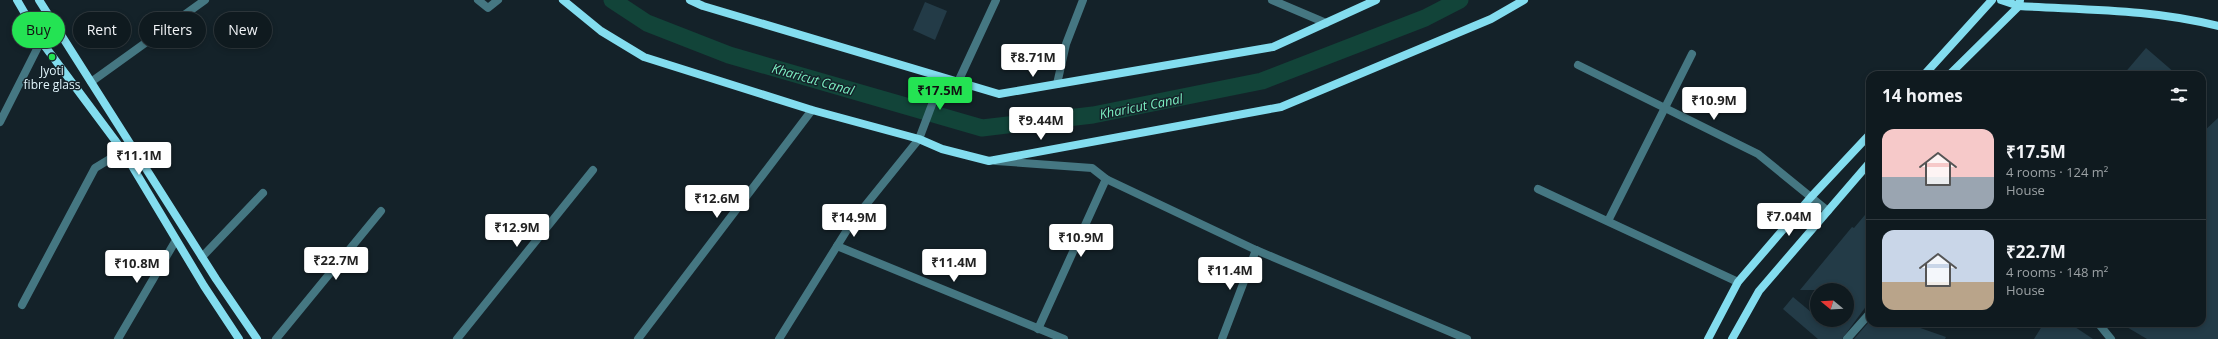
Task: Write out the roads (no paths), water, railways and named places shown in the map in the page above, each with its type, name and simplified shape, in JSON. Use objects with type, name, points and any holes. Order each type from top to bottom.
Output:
[{"type":"street","points":[[16,0],[23,12]]},
{"type":"street","points":[[39,0],[202,257],[257,339]]},
{"type":"street","points":[[91,82],[205,0]]},
{"type":"street","points":[[478,0],[488,8],[498,0]]},
{"type":"street","points":[[563,0],[601,31],[644,57],[812,110],[919,137],[942,149],[989,161],[1092,168],[1106,179],[1256,250],[1466,339]]},
{"type":"street","points":[[690,0],[703,6],[942,79],[999,94],[1273,47],[1376,0]]},
{"type":"street","points":[[958,82],[996,0]]},
{"type":"street","points":[[1057,84],[1066,44],[1083,0]]},
{"type":"street","points":[[1272,0],[1326,23]]},
{"type":"street","points":[[989,161],[1281,107],[1491,20],[1524,0]]},
{"type":"street","points":[[1928,71],[1992,0]]},
{"type":"street","points":[[2001,0],[2019,3],[2146,13],[2188,18],[2218,26]]},
{"type":"street","points":[[1953,71],[2019,3]]},
{"type":"street","points":[[0,122],[37,48]]},
{"type":"street","points":[[46,48],[123,151],[204,286],[239,339]]},
{"type":"street","points":[[1608,221],[1692,54]]},
{"type":"street","points":[[1578,65],[1758,154],[1828,211]]},
{"type":"street","points":[[779,339],[852,222],[919,137],[942,79]]},
{"type":"street","points":[[638,339],[812,110]]},
{"type":"street","points":[[1708,339],[1738,282],[1811,197],[1866,138]]},
{"type":"street","points":[[22,305],[95,168],[123,151]]},
{"type":"street","points":[[1732,339],[1759,291],[1866,167]]},
{"type":"street","points":[[457,339],[593,170]]},
{"type":"street","points":[[1038,328],[1106,179]]},
{"type":"street","points":[[1538,189],[1738,282]]},
{"type":"street","points":[[202,257],[263,193]]},
{"type":"street","points":[[276,339],[381,211]]},
{"type":"street","points":[[118,339],[176,240]]},
{"type":"street","points":[[837,246],[1064,339]]},
{"type":"street","points":[[1222,339],[1256,250]]},
{"type":"street","points":[[1846,339],[1866,317]]},
{"type":"street","points":[[2101,327],[2111,339]]},
{"type":"waterway","name":"Kharicut Canal","points":[[612,0],[647,23],[729,55],[982,128],[1093,115],[1262,81],[1425,18],[1460,0]]},
{"type":"place","name":"Jyoti fibre glass","points":[[52,57]]}]
